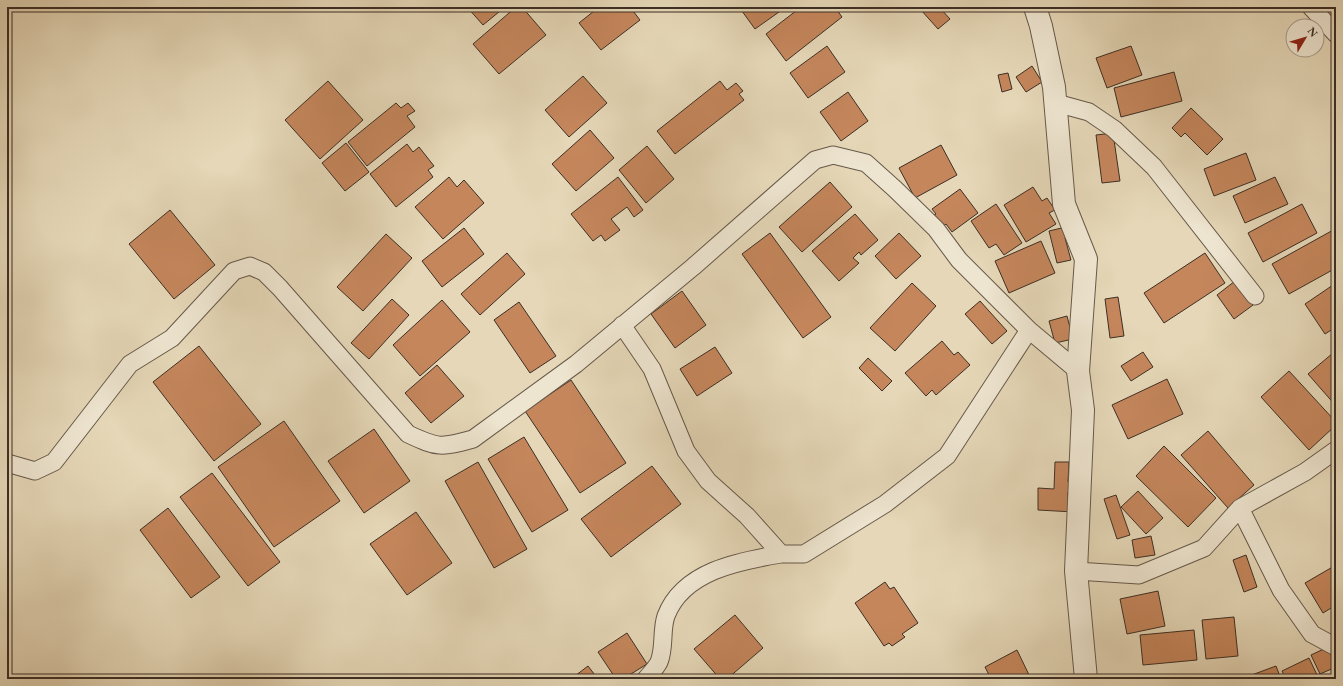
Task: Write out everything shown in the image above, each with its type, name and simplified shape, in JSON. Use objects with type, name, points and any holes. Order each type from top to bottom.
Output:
[{"type":"street","points":[[1035,7],[1047,54],[1056,103],[1064,204],[1086,259],[1078,371],[1083,410],[1076,571],[1086,679]]},
{"type":"street","points":[[1311,7],[1336,34]]},
{"type":"street","points":[[1056,103],[1088,112],[1114,129],[1154,167],[1255,296]]},
{"type":"street","points":[[7,462],[35,471],[54,462],[130,364],[172,338],[234,271],[250,266],[264,272],[280,288],[408,434],[434,446],[452,445],[473,439],[576,364],[699,262],[816,160],[833,155],[866,164],[895,189],[936,229],[959,260],[1029,330],[1078,371]]},
{"type":"street","points":[[622,325],[652,369],[686,451],[708,481],[747,516],[781,554]]},
{"type":"street","points":[[646,679],[659,662],[665,617],[676,595],[706,573],[746,560],[781,554],[804,554],[885,504],[947,456],[1029,330]]},
{"type":"street","points":[[1076,571],[1139,575],[1204,548],[1240,508],[1305,472],[1336,450]]},
{"type":"street","points":[[1240,508],[1281,590],[1312,634],[1336,647]]},
{"type":"building","points":[[467,7],[505,7],[483,25]]},
{"type":"building","points":[[516,7],[522,7],[546,35],[499,74],[473,44]]},
{"type":"building","points":[[599,7],[630,7],[640,20],[601,50],[579,23]]},
{"type":"building","points":[[739,7],[786,7],[755,29]]},
{"type":"building","points":[[801,7],[835,7],[842,17],[786,61],[766,34]]},
{"type":"building","points":[[924,7],[939,7],[950,19],[938,29],[921,10]]},
{"type":"building","points":[[827,46],[845,72],[808,98],[790,73]]},
{"type":"building","points":[[1131,46],[1142,75],[1107,88],[1096,58]]},
{"type":"building","points":[[1032,66],[1042,82],[1026,92],[1016,77]]},
{"type":"building","points":[[1174,72],[1182,101],[1121,117],[1114,88]]},
{"type":"building","points":[[1008,73],[1012,89],[1002,92],[998,75]]},
{"type":"building","points":[[583,76],[607,103],[569,137],[545,110]]},
{"type":"building","points":[[328,81],[363,120],[320,159],[285,120]]},
{"type":"building","points":[[720,81],[727,90],[736,83],[743,91],[739,94],[744,100],[675,154],[657,131]]},
{"type":"building","points":[[848,92],[868,121],[841,141],[820,112]]},
{"type":"building","points":[[396,103],[401,108],[408,103],[415,111],[407,116],[415,127],[367,166],[348,142]]},
{"type":"building","points":[[1191,108],[1223,139],[1207,155],[1185,133],[1181,137],[1172,128]]},
{"type":"building","points":[[590,130],[614,158],[576,191],[552,164]]},
{"type":"building","points":[[1113,133],[1120,181],[1102,183],[1096,135]]},
{"type":"building","points":[[346,143],[369,172],[345,191],[322,163]]},
{"type":"building","points":[[407,144],[413,152],[419,147],[434,166],[428,170],[433,177],[396,207],[370,174]]},
{"type":"building","points":[[941,145],[957,175],[915,198],[899,168]]},
{"type":"building","points":[[647,146],[674,179],[646,203],[619,170]]},
{"type":"building","points":[[1246,153],[1256,180],[1214,196],[1204,169]]},
{"type":"building","points":[[449,177],[457,187],[464,180],[484,203],[443,239],[415,207]]},
{"type":"building","points":[[618,177],[643,210],[634,217],[627,207],[611,219],[620,230],[605,241],[601,235],[593,241],[571,214]]},
{"type":"building","points":[[1275,177],[1288,204],[1245,223],[1233,196]]},
{"type":"building","points":[[830,182],[852,207],[802,252],[779,227]]},
{"type":"building","points":[[1033,187],[1042,201],[1047,198],[1055,210],[1049,213],[1056,224],[1026,242],[1004,205]]},
{"type":"building","points":[[960,189],[978,213],[952,232],[946,224],[942,227],[932,209]]},
{"type":"building","points":[[996,204],[1022,243],[1004,255],[996,244],[989,248],[971,221]]},
{"type":"building","points":[[1302,204],[1317,233],[1263,262],[1248,233]]},
{"type":"building","points":[[170,210],[215,265],[174,299],[129,244]]},
{"type":"building","points":[[855,214],[878,240],[861,255],[859,252],[853,258],[859,263],[839,281],[812,251]]},
{"type":"building","points":[[1070,226],[1073,236],[1065,238],[1071,260],[1057,263],[1049,231]]},
{"type":"building","points":[[464,228],[484,254],[442,287],[422,261]]},
{"type":"building","points":[[1335,229],[1336,268],[1289,294],[1272,264]]},
{"type":"building","points":[[770,233],[831,317],[803,338],[742,254]]},
{"type":"building","points":[[899,233],[921,256],[896,279],[875,256]]},
{"type":"building","points":[[386,234],[412,258],[363,311],[337,287]]},
{"type":"building","points":[[1041,241],[1055,273],[1009,293],[995,261]]},
{"type":"building","points":[[507,253],[525,274],[480,315],[461,294]]},
{"type":"building","points":[[1205,253],[1225,283],[1164,323],[1144,293]]},
{"type":"building","points":[[1235,281],[1253,305],[1234,319],[1217,295]]},
{"type":"building","points":[[912,283],[936,306],[895,351],[870,328]]},
{"type":"building","points":[[1336,283],[1336,327],[1325,334],[1305,304]]},
{"type":"building","points":[[682,291],[706,325],[675,348],[651,314]]},
{"type":"building","points":[[1118,297],[1124,336],[1110,338],[1105,299]]},
{"type":"building","points":[[392,299],[409,315],[369,359],[351,343]]},
{"type":"building","points":[[442,300],[470,332],[420,376],[393,345]]},
{"type":"building","points":[[980,301],[1007,331],[992,344],[965,314]]},
{"type":"building","points":[[519,302],[556,356],[530,373],[494,320]]},
{"type":"building","points":[[1067,316],[1073,339],[1055,343],[1049,321]]},
{"type":"building","points":[[942,341],[954,355],[958,352],[970,365],[936,395],[932,390],[926,396],[905,373]]},
{"type":"building","points":[[199,346],[261,424],[214,461],[153,382]]},
{"type":"building","points":[[715,347],[732,373],[697,396],[680,369]]},
{"type":"building","points":[[1143,352],[1153,367],[1131,381],[1121,366]]},
{"type":"building","points":[[1333,353],[1336,356],[1336,406],[1308,374]]},
{"type":"building","points":[[868,358],[892,381],[882,391],[859,368]]},
{"type":"building","points":[[437,365],[464,396],[431,423],[405,393]]},
{"type":"building","points":[[1289,371],[1336,422],[1336,425],[1309,450],[1261,397]]},
{"type":"building","points":[[1167,379],[1183,414],[1128,439],[1112,405]]},
{"type":"building","points":[[571,380],[626,463],[580,493],[525,411]]},
{"type":"building","points":[[284,421],[340,501],[274,547],[218,467]]},
{"type":"building","points":[[374,429],[410,481],[364,513],[328,461]]},
{"type":"building","points":[[1208,431],[1254,485],[1228,508],[1181,455]]},
{"type":"building","points":[[524,437],[568,510],[532,532],[488,459]]},
{"type":"building","points":[[1164,446],[1216,498],[1188,527],[1136,476]]},
{"type":"building","points":[[478,462],[527,549],[494,568],[445,481]]},
{"type":"building","points":[[1055,462],[1069,462],[1068,482],[1076,482],[1076,493],[1068,492],[1068,502],[1075,503],[1074,512],[1038,510],[1038,488],[1054,489]]},
{"type":"building","points":[[652,466],[681,504],[611,557],[581,519]]},
{"type":"building","points":[[212,473],[280,562],[248,586],[180,497]]},
{"type":"building","points":[[1138,491],[1163,518],[1146,534],[1121,507]]},
{"type":"building","points":[[1116,495],[1130,535],[1117,539],[1104,499]]},
{"type":"building","points":[[168,508],[220,577],[191,598],[140,530]]},
{"type":"building","points":[[416,512],[452,563],[407,595],[370,544]]},
{"type":"building","points":[[1151,536],[1155,555],[1135,558],[1132,540]]},
{"type":"building","points":[[1246,555],[1257,587],[1244,592],[1233,560]]},
{"type":"building","points":[[1336,565],[1336,605],[1323,613],[1305,583]]},
{"type":"building","points":[[885,582],[890,589],[894,587],[918,623],[902,634],[905,637],[892,646],[889,643],[884,646],[855,603]]},
{"type":"building","points":[[1158,591],[1165,626],[1127,634],[1120,599]]},
{"type":"building","points":[[735,615],[763,648],[727,679],[720,679],[694,649]]},
{"type":"building","points":[[1234,617],[1238,656],[1206,659],[1202,620]]},
{"type":"building","points":[[1194,630],[1197,660],[1143,665],[1140,635]]},
{"type":"building","points":[[627,633],[647,664],[623,679],[616,679],[598,652]]},
{"type":"building","points":[[1328,647],[1336,667],[1320,674],[1311,655]]},
{"type":"building","points":[[1017,650],[1031,679],[991,679],[985,667]]},
{"type":"building","points":[[1309,658],[1319,679],[1286,679],[1282,671]]},
{"type":"building","points":[[588,666],[598,679],[571,679]]},
{"type":"building","points":[[1276,666],[1281,679],[1251,679],[1249,676]]}]
